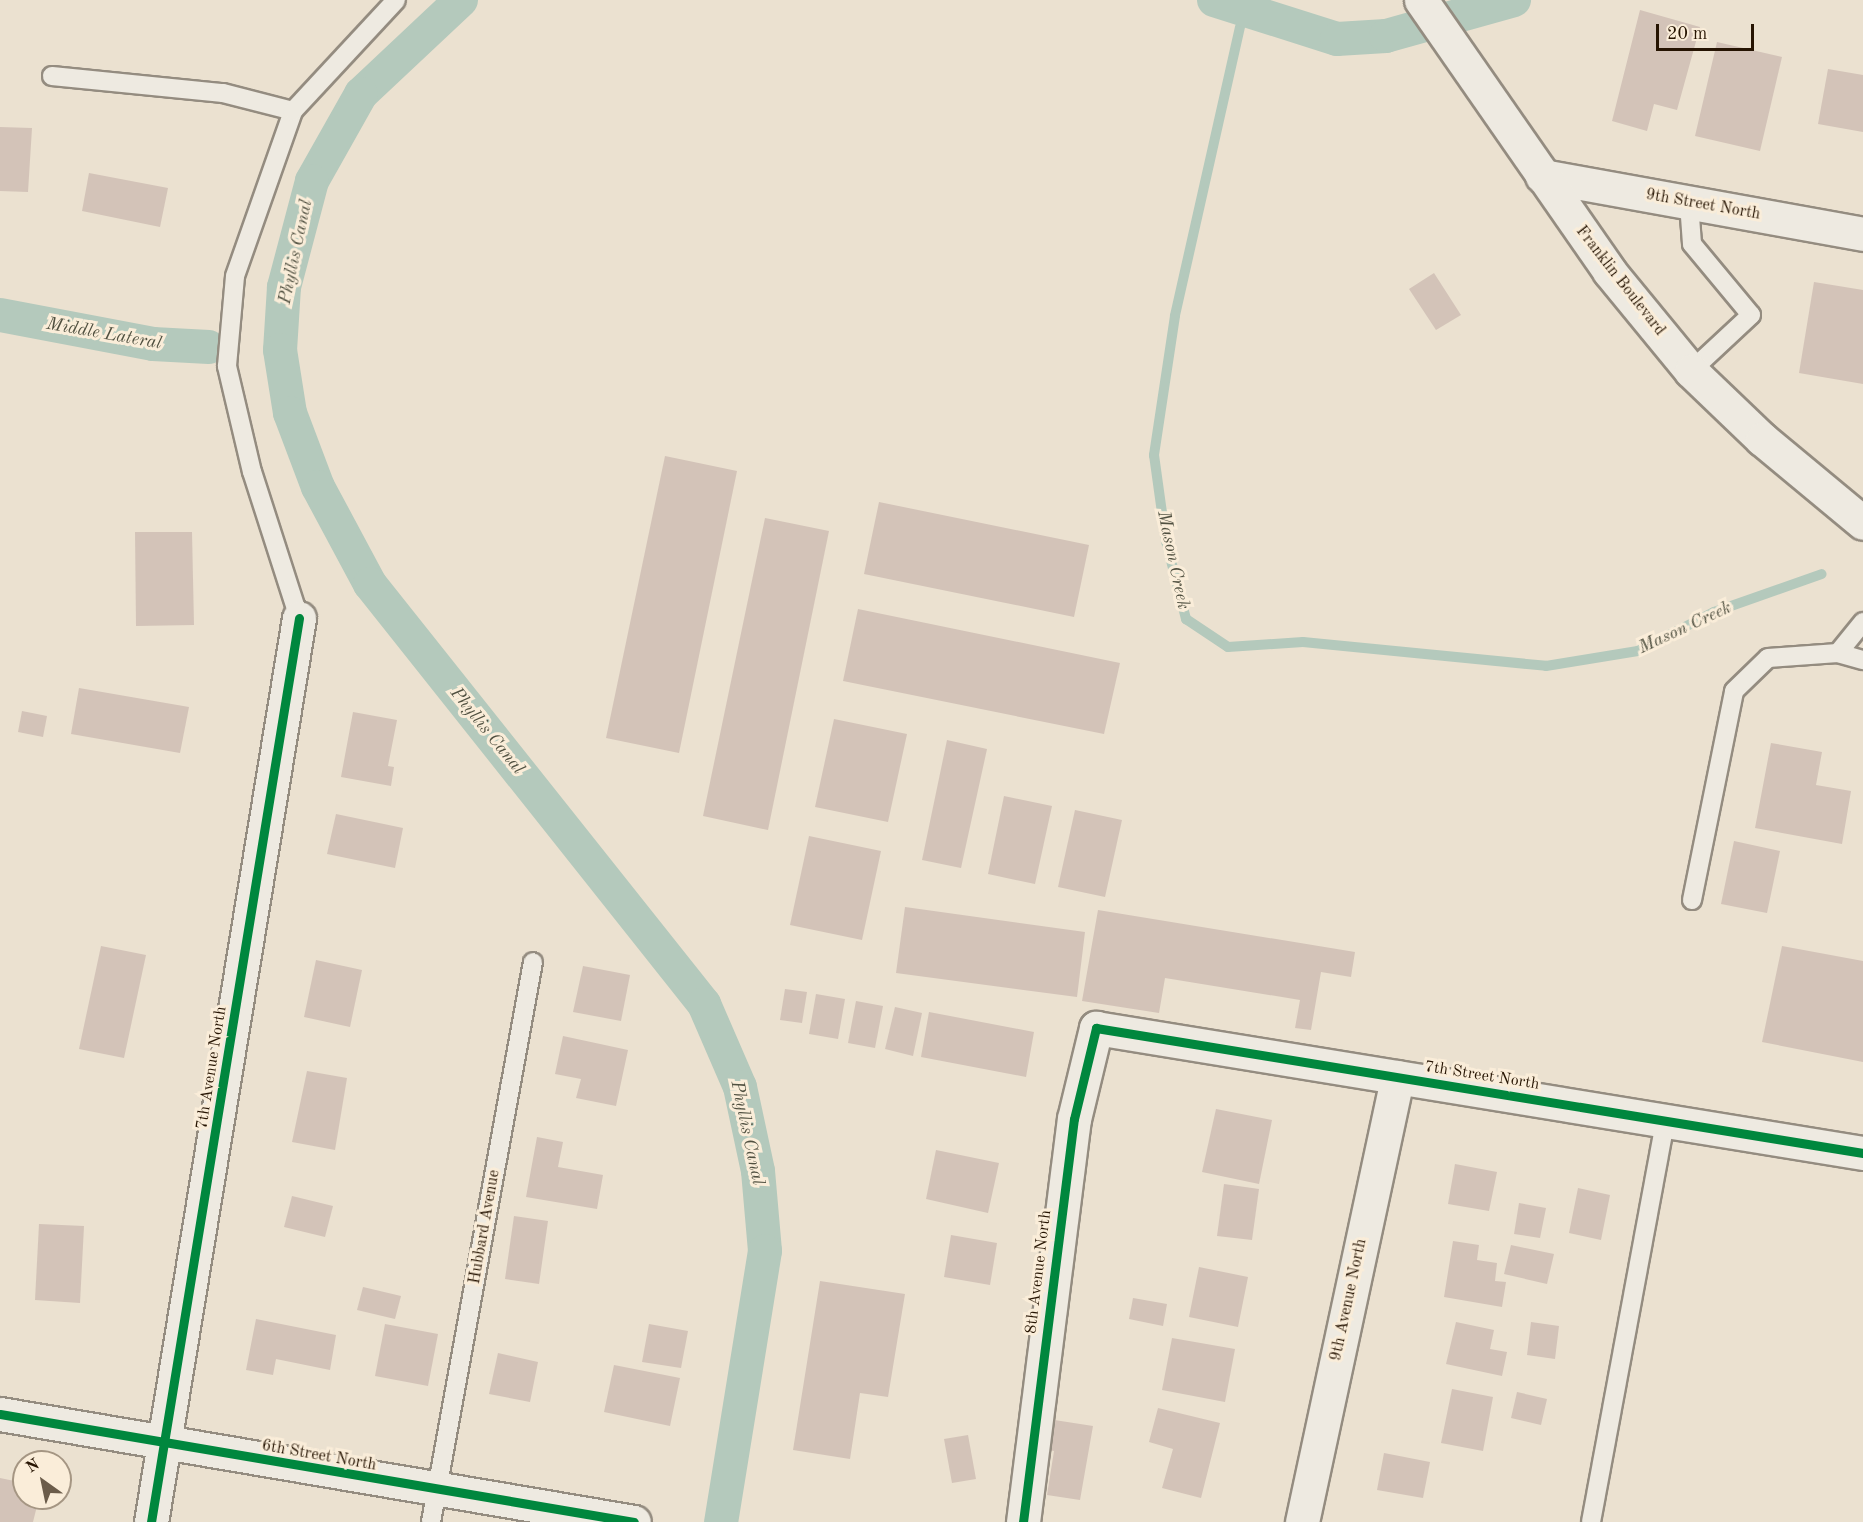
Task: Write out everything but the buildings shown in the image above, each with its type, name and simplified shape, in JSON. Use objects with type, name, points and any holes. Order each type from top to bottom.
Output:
[{"type":"street","name":"Franklin Boulevard","points":[[1421,0],[1609,271],[1691,371],[1762,439],[1863,523]]},
{"type":"street","name":"9th Street North","points":[[1542,176],[1863,234]]},
{"type":"street","name":"7th Avenue North","points":[[152,1522],[299,618]]},
{"type":"street","name":"7th Street North","points":[[1096,1028],[1863,1153]]},
{"type":"street","name":"8th Avenue North","points":[[1023,1522],[1074,1119],[1096,1028]]},
{"type":"street","name":"9th Avenue North","points":[[1302,1522],[1397,1077]]},
{"type":"street","name":"6th Street North","points":[[0,1414],[166,1444],[434,1507],[634,1522]]},
{"type":"lane","points":[[299,618],[252,472],[227,366],[236,276],[293,111],[396,0]]},
{"type":"lane","points":[[52,76],[223,93],[293,111]]},
{"type":"lane","points":[[1689,203],[1692,244],[1751,315],[1691,371]]},
{"type":"lane","points":[[1838,653],[1863,622]]},
{"type":"lane","points":[[1692,900],[1734,691],[1768,657],[1838,653],[1863,660]]},
{"type":"lane","name":"Hubbard Avenue","points":[[434,1507],[533,962]]},
{"type":"lane","points":[[1591,1522],[1665,1121]]},
{"type":"waterway","name":"Phyllis Canal","points":[[461,0],[361,94],[312,181],[284,287],[280,350],[290,413],[318,487],[370,584],[704,1004],[740,1087],[758,1171],[765,1251],[721,1522]]},
{"type":"waterway","points":[[1214,0],[1337,39],[1386,36],[1514,0]]},
{"type":"waterway","name":"Mason Creek","points":[[1240,27],[1175,316],[1154,455],[1166,541],[1186,619],[1228,647],[1303,642],[1546,666],[1638,651],[1714,612],[1822,574]]},
{"type":"waterway","name":"Middle Lateral","points":[[0,315],[153,344],[209,347]]},
{"type":"cycle path","points":[[151,1522],[299,618]]},
{"type":"cycle path","points":[[1023,1522],[1074,1119],[1096,1028],[1863,1153]]},
{"type":"cycle path","points":[[0,1414],[634,1522]]}]
